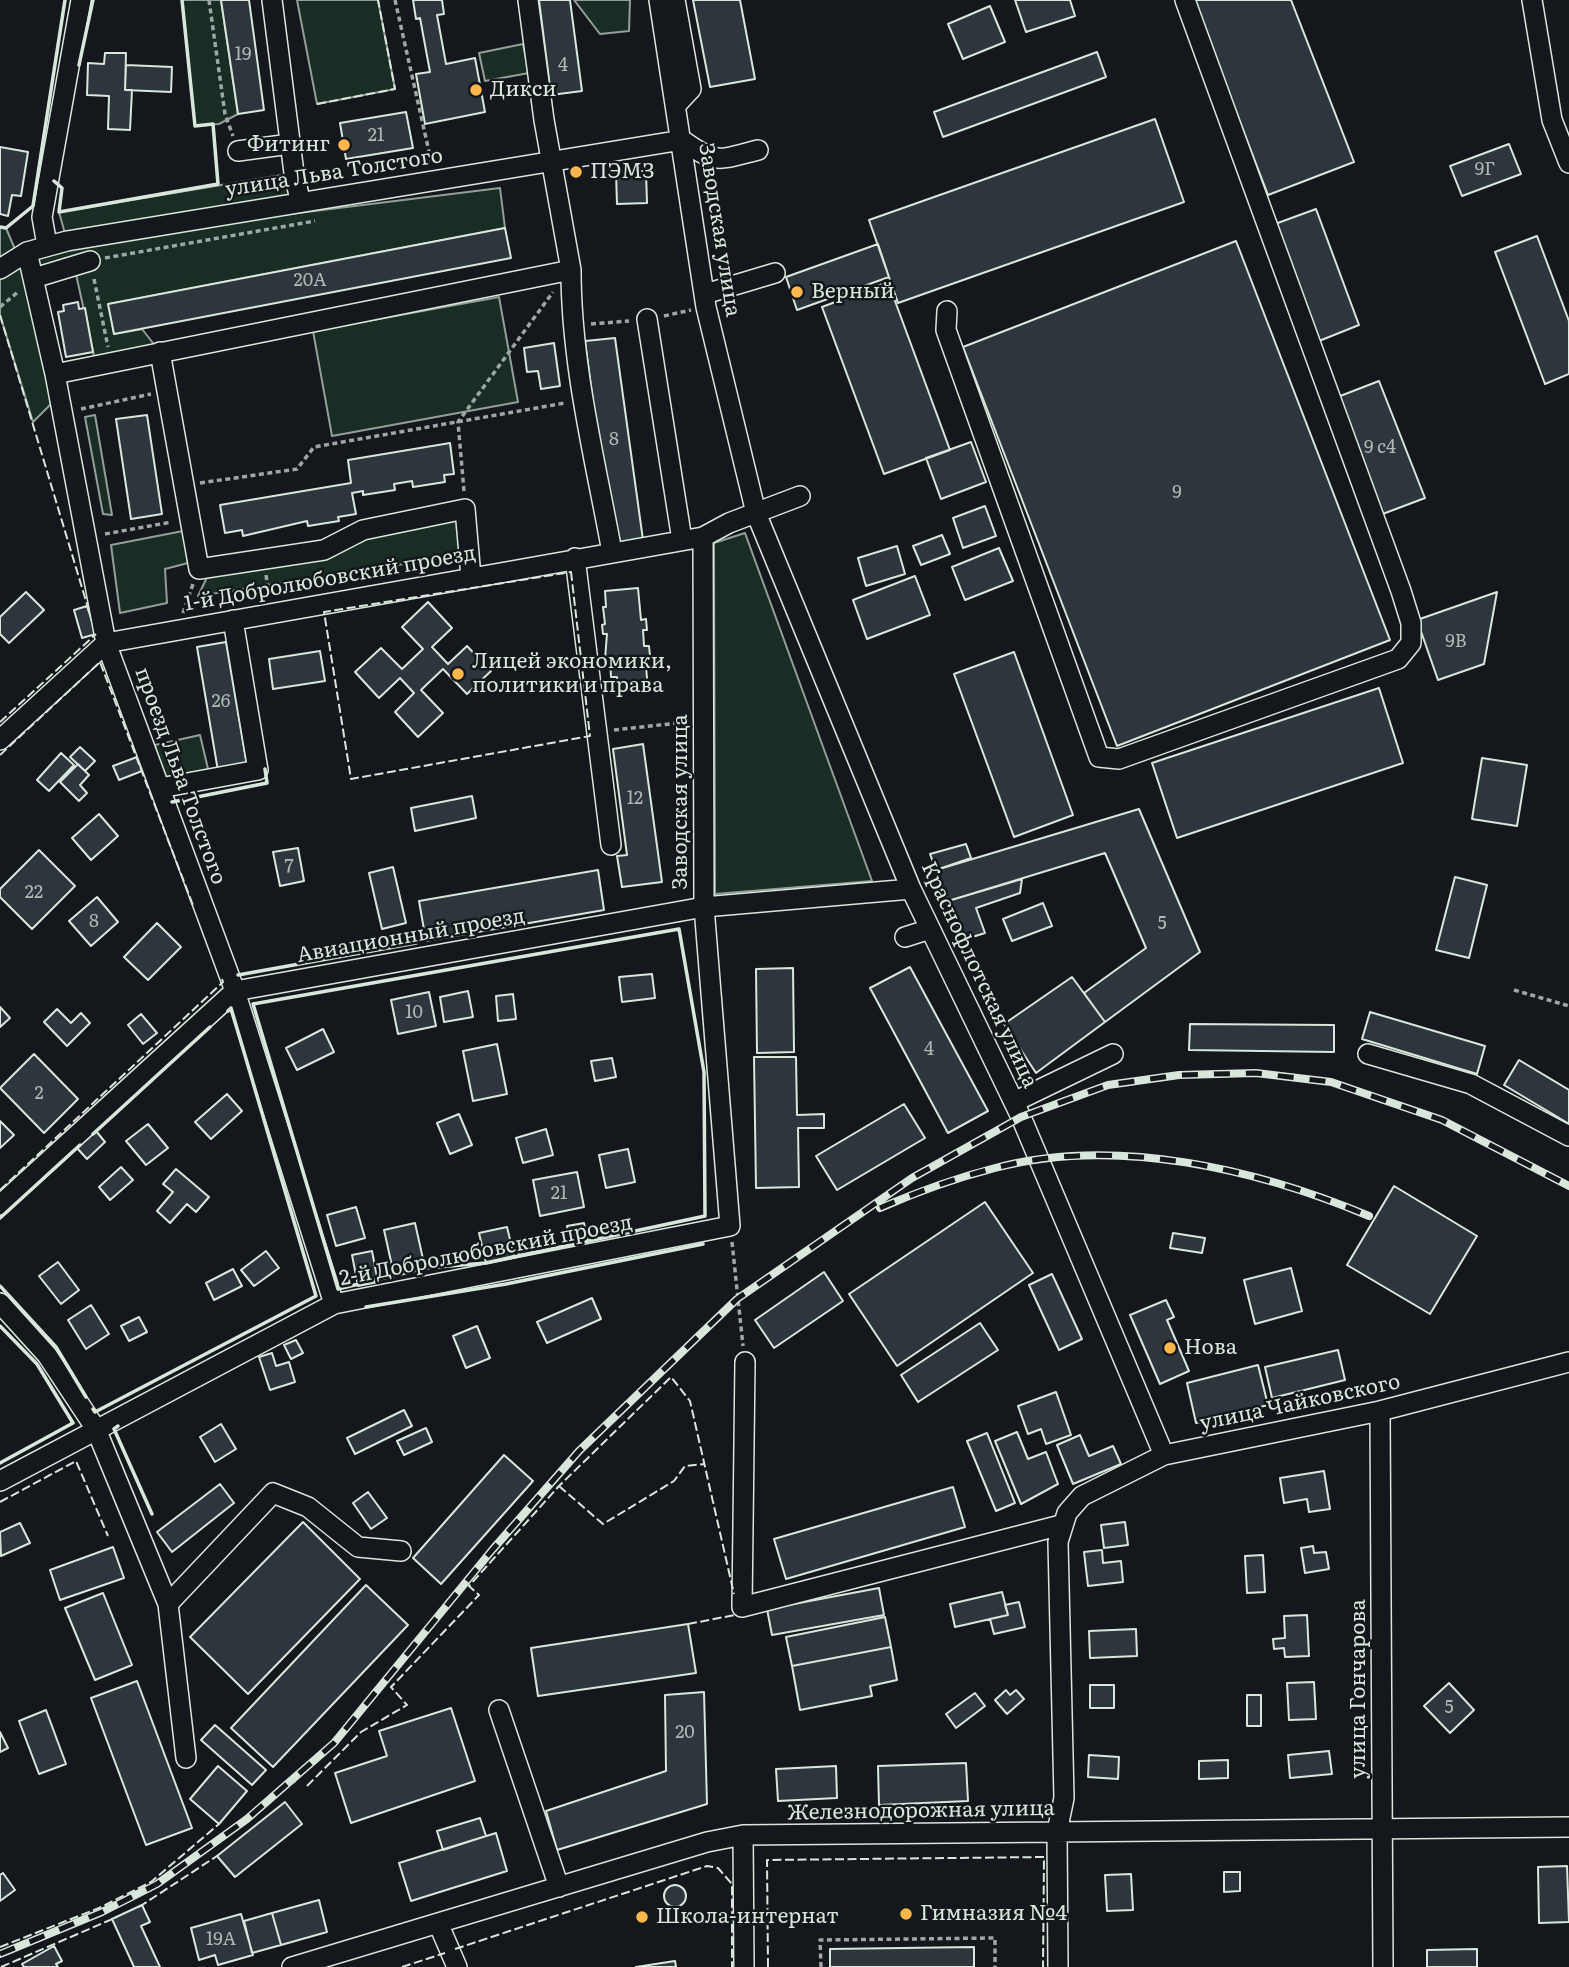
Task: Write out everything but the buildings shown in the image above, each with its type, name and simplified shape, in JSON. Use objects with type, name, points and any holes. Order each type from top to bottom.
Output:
[{"type":"street","points":[[47,245],[42,217],[81,0]]},
{"type":"street","points":[[272,0],[290,144],[300,200]]},
{"type":"street","points":[[528,0],[584,399],[612,552]]},
{"type":"street","name":"Заводская улица","points":[[659,0],[705,294],[756,513]]},
{"type":"street","points":[[675,0],[691,89],[677,104]]},
{"type":"street","points":[[947,311],[946,330],[1099,757],[1119,759],[1398,659],[1411,643],[1412,623],[1401,591],[1185,0]]},
{"type":"street","points":[[1532,0],[1552,120],[1569,163]]},
{"type":"street","points":[[681,140],[704,156],[717,161],[758,150]]},
{"type":"street","name":"улица Льва Толстого","points":[[0,269],[27,252],[47,245],[300,200],[681,140]]},
{"type":"street","points":[[238,151],[290,144]]},
{"type":"street","name":"проезд Льва Толстого","points":[[27,252],[55,374],[106,643],[235,991],[334,1304]]},
{"type":"street","points":[[34,278],[90,261]]},
{"type":"street","points":[[55,374],[567,271]]},
{"type":"street","points":[[705,294],[775,273]]},
{"type":"street","points":[[647,319],[682,540]]},
{"type":"street","points":[[160,352],[199,569],[324,550],[363,530],[466,509],[471,577]]},
{"type":"street","points":[[703,537],[800,496]]},
{"type":"street","name":"Краснофлотская улица","points":[[756,513],[911,888],[1014,1102],[1164,1455]]},
{"type":"street","name":"Заводская улица","points":[[703,537],[704,907],[730,1226]]},
{"type":"street","name":"1-й Добролюбовский проезд","points":[[106,643],[703,537]]},
{"type":"street","points":[[575,558],[611,845]]},
{"type":"street","points":[[160,788],[258,770],[233,620]]},
{"type":"street","points":[[0,740],[106,643]]},
{"type":"street","name":"Авиационный проезд","points":[[235,991],[704,907],[911,888]]},
{"type":"street","points":[[905,937],[930,929]]},
{"type":"street","points":[[0,1205],[235,991]]},
{"type":"street","points":[[1014,1102],[1113,1054]]},
{"type":"street","points":[[1368,1054],[1471,1084],[1569,1136]]},
{"type":"street","name":"2-й Добролюбовский проезд","points":[[0,1481],[334,1304],[730,1226]]},
{"type":"street","points":[[0,1303],[47,1355],[96,1429],[167,1604],[186,1758]]},
{"type":"street","points":[[745,1362],[747,1434],[739,1608],[1061,1525],[1058,1542],[1064,1798],[1058,1832],[1058,1967]]},
{"type":"street","name":"улица Чайковского","points":[[1061,1525],[1082,1496],[1164,1455],[1380,1411],[1569,1362]]},
{"type":"street","name":"улица Гончарова","points":[[1380,1411],[1383,1967]]},
{"type":"street","points":[[167,1604],[273,1493],[308,1507],[358,1547],[401,1551]]},
{"type":"street","points":[[499,1710],[559,1887]]},
{"type":"street","name":"Железнодорожная улица","points":[[292,1967],[707,1842],[743,1835],[1569,1827]]},
{"type":"street","points":[[743,1835],[744,1967]]},
{"type":"street","points":[[438,1923],[457,1967]]},
{"type":"path","points":[[209,0],[225,114],[238,151]]},
{"type":"path","points":[[395,0],[435,179]]},
{"type":"path","points":[[90,261],[110,363]]},
{"type":"path","points":[[466,509],[458,422],[548,301],[567,271]]},
{"type":"path","points":[[83,422],[80,408],[167,391]]},
{"type":"path","points":[[184,486],[297,469],[314,447],[584,399]]},
{"type":"path","points":[[103,526],[105,535],[190,518]]},
{"type":"path","points":[[264,559],[271,613]]},
{"type":"path","points":[[176,630],[199,569]]},
{"type":"path","points":[[595,733],[704,720]]},
{"type":"path","points":[[1514,990],[1569,1006]]},
{"type":"path","points":[[730,1226],[745,1362]]},
{"type":"path","points":[[821,1967],[820,1940],[995,1938],[995,1967]]},
{"type":"green space","points":[[182,0],[221,0],[238,114],[219,124],[195,126]]},
{"type":"green space","points":[[297,0],[378,0],[395,89],[317,104]]},
{"type":"green space","points":[[574,0],[630,0],[629,31],[600,34]]},
{"type":"green space","points":[[523,44],[529,73],[485,81],[479,53]]},
{"type":"green space","points":[[294,173],[300,200],[80,240],[500,188],[505,228],[109,304],[114,334],[142,329],[160,352],[96,365],[74,265],[38,274],[39,245],[67,241],[59,212]]},
{"type":"green space","points":[[0,227],[6,228],[30,285],[54,401],[33,422],[0,315]]},
{"type":"green space","points":[[499,297],[518,402],[332,436],[313,331]]},
{"type":"green space","points":[[95,415],[112,515],[103,514],[85,417]]},
{"type":"green space","points":[[458,514],[462,555],[198,596],[211,569]]},
{"type":"green space","points":[[183,531],[188,563],[165,569],[167,603],[120,613],[111,545]]},
{"type":"green space","points":[[745,533],[872,881],[715,894],[714,543]]},
{"type":"green space","points":[[200,735],[209,773],[164,784],[155,745]]},
{"type":"railway","points":[[0,1954],[102,1912],[157,1884],[247,1819],[334,1743],[493,1549],[579,1451],[737,1299],[912,1178],[1021,1117],[1108,1085],[1179,1075],[1256,1073],[1331,1082],[1442,1120],[1569,1186]]},
{"type":"railway","points":[[880,1208],[908,1196],[995,1168],[1041,1159],[1089,1155],[1185,1162],[1233,1172],[1280,1184],[1369,1216]]},
{"type":"fence","points":[[317,104],[395,89],[378,0]]},
{"type":"fence","points":[[0,315],[89,611]]},
{"type":"fence","points":[[571,572],[590,736],[351,779],[324,612],[571,572]]},
{"type":"fence","points":[[0,722],[96,634]]},
{"type":"fence","points":[[0,755],[100,662],[194,908]]},
{"type":"fence","points":[[0,1190],[223,982],[222,979]]},
{"type":"fence","points":[[307,1786],[361,1732],[407,1705],[391,1687],[479,1595],[469,1586],[559,1486],[671,1377],[690,1401],[734,1594]]},
{"type":"fence","points":[[0,1502],[76,1461],[108,1536]]},
{"type":"fence","points":[[559,1486],[603,1524],[674,1481],[685,1466],[705,1464]]},
{"type":"fence","points":[[688,1624],[735,1615]]},
{"type":"fence","points":[[0,1947],[99,1908],[151,1882],[219,1824]]},
{"type":"fence","points":[[139,1907],[217,1856]]},
{"type":"fence","points":[[768,1967],[767,1860],[1044,1857],[1043,1967]]},
{"type":"fence","points":[[455,1949],[707,1866],[718,1868],[732,1884],[732,1967]]},
{"type":"fence","points":[[1,1967],[117,1917]]},
{"type":"fence","points":[[402,1967],[445,1953]]},
{"type":"wall","points":[[0,227],[6,228],[33,206],[65,0]]},
{"type":"wall","points":[[79,65],[93,0]]},
{"type":"wall","points":[[54,181],[62,188],[59,212],[218,184],[213,124],[195,126],[182,0]]},
{"type":"wall","points":[[172,802],[267,783],[265,769]]},
{"type":"wall","points":[[679,929],[704,1072],[705,1216],[486,1263],[425,1268],[338,1289],[253,1004],[679,929]]},
{"type":"wall","points":[[238,975],[416,943]]},
{"type":"wall","points":[[93,1409],[95,1412],[316,1296],[231,1008],[228,1011]]},
{"type":"wall","points":[[93,1134],[210,1027]]},
{"type":"wall","points":[[0,1218],[80,1145]]},
{"type":"wall","points":[[366,1307],[506,1284],[703,1244]]},
{"type":"wall","points":[[0,1286],[56,1347],[86,1397]]},
{"type":"wall","points":[[0,1326],[37,1364],[73,1423],[0,1463]]},
{"type":"wall","points":[[118,1426],[114,1429],[152,1514]]},
{"type":"place","name":"Дикси","points":[[476,90]]},
{"type":"place","name":"Фитинг","points":[[344,145]]},
{"type":"place","name":"ПЭМЗ","points":[[576,172]]},
{"type":"place","name":"Верный","points":[[797,292]]},
{"type":"place","name":"Лицей экономики, политики и права","points":[[458,674]]},
{"type":"place","name":"Нова","points":[[1170,1348]]},
{"type":"place","name":"Гимназия №4","points":[[906,1914]]},
{"type":"place","name":"Школа-интернат","points":[[642,1917]]}]
